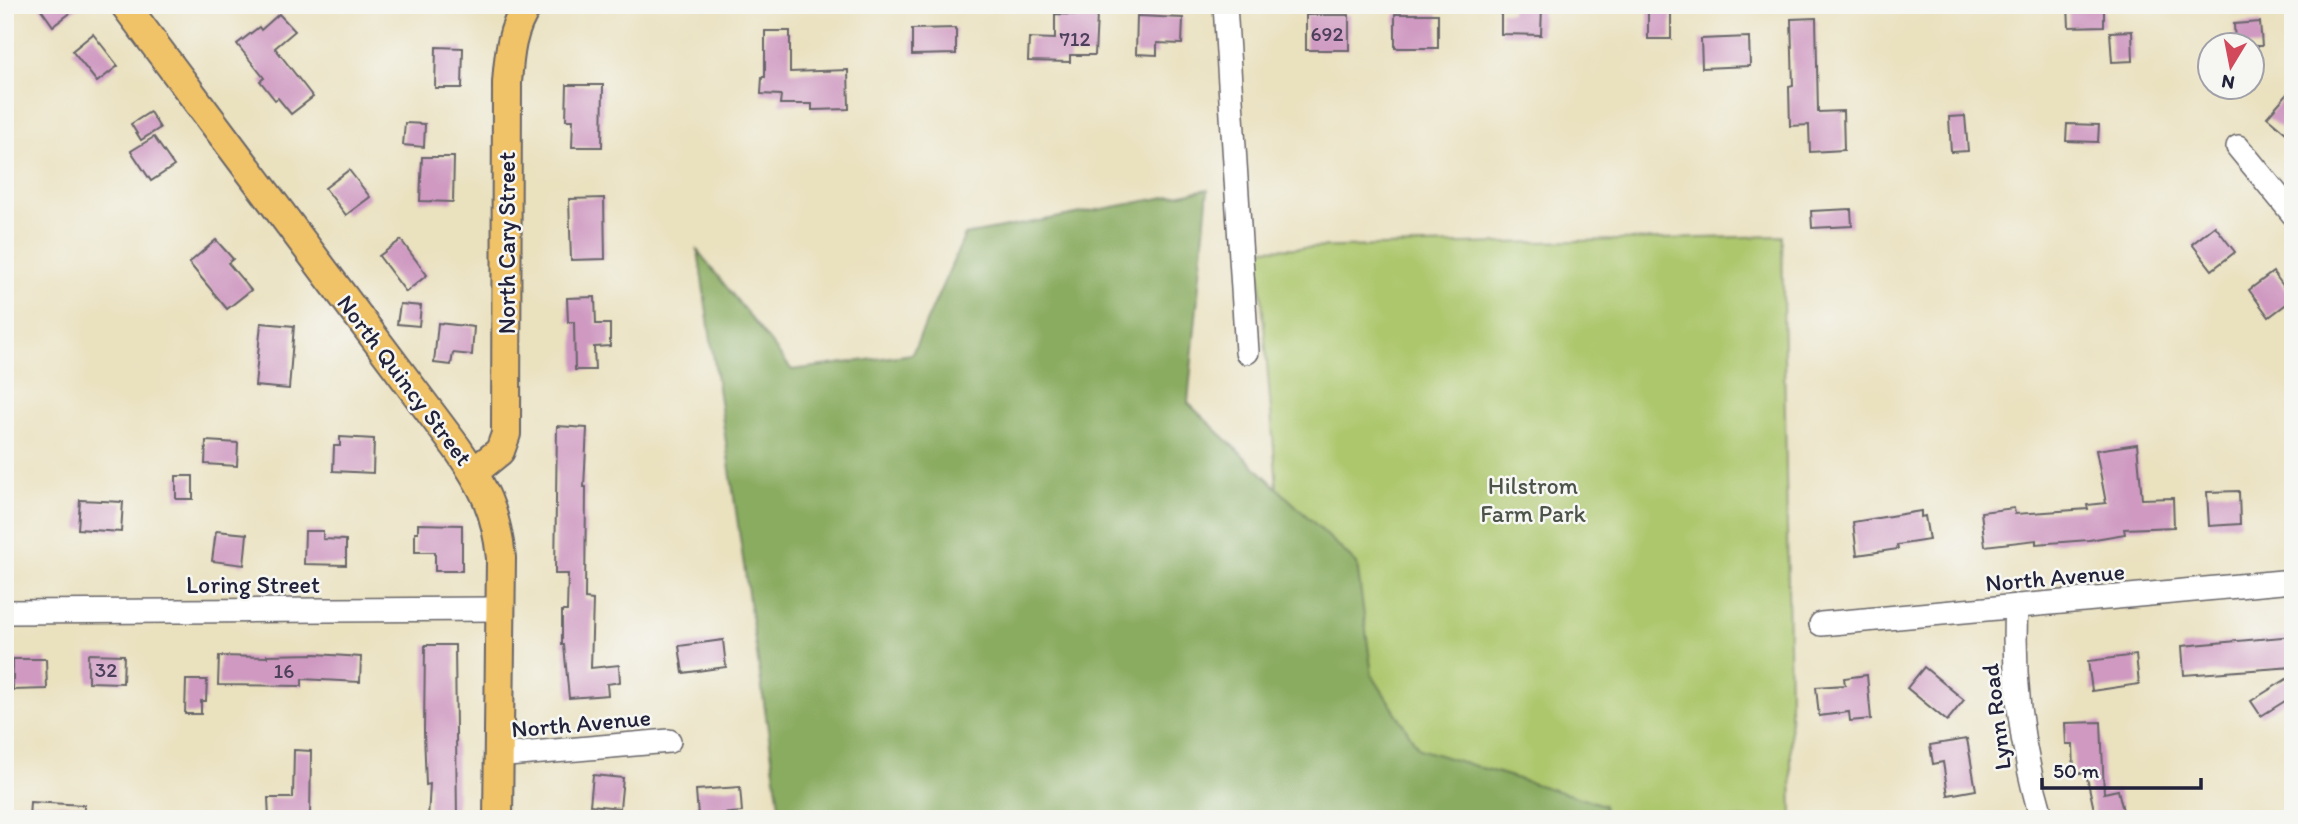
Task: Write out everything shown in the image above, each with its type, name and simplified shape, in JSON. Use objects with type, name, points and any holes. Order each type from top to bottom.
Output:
[{"type":"main road","name":"North Quincy Street","points":[[125,5],[474,472],[490,503],[498,530],[501,558],[498,819]]},
{"type":"main road","name":"North Cary Street","points":[[474,472],[500,451],[506,434],[507,83],[514,34],[528,5]]},
{"type":"street","points":[[1225,5],[1247,352]]},
{"type":"street","points":[[2238,147],[2293,214]]},
{"type":"street","name":"North Avenue","points":[[1821,624],[2293,581]]},
{"type":"street","name":"Lynn Road","points":[[2016,606],[2014,644],[2018,708],[2030,780],[2042,819]]},
{"type":"street","name":"Loring Street","points":[[5,612],[500,609]]},
{"type":"street","name":"North Avenue","points":[[498,757],[669,741]]},
{"type":"green space","points":[[1208,189],[1188,403],[1357,564],[1372,675],[1419,749],[1604,805],[1606,819],[781,819],[698,251],[792,370],[912,354],[965,235]]},
{"type":"green space","name":"Hilstrom Farm Park","points":[[1782,236],[1792,819],[1307,819],[1288,626],[1258,249]]},
{"type":"building","points":[[38,5],[81,5],[53,26]]},
{"type":"building","points":[[1648,5],[1671,5],[1671,39],[1648,39]]},
{"type":"building","points":[[2068,5],[2104,5],[2104,26],[2069,27]]},
{"type":"building","points":[[1511,6],[1542,6],[1541,35],[1501,34],[1501,12],[1511,12]]},
{"type":"building","points":[[279,14],[295,31],[275,48],[313,97],[291,114],[260,81],[264,78],[237,44],[259,27],[261,30]]},
{"type":"building","points":[[1055,14],[1097,15],[1095,55],[1070,55],[1070,62],[1028,61],[1029,38],[1055,39]]},
{"type":"building","points":[[1395,14],[1438,14],[1438,48],[1395,48]]},
{"type":"building","points":[[1306,15],[1349,15],[1349,50],[1306,50]]},
{"type":"building","points":[[1137,16],[1183,18],[1182,44],[1157,43],[1157,55],[1136,54]]},
{"type":"building","points":[[1816,18],[1818,112],[1843,111],[1844,150],[1810,152],[1809,125],[1790,126],[1789,87],[1793,86],[1791,19]]},
{"type":"building","points":[[2260,22],[2261,32],[2234,32],[2234,24]]},
{"type":"building","points":[[956,28],[956,54],[912,55],[912,29]]},
{"type":"building","points":[[765,31],[790,31],[790,72],[848,70],[849,109],[812,110],[812,104],[780,104],[781,95],[761,94],[762,77],[765,77]]},
{"type":"building","points":[[2132,31],[2133,61],[2112,62],[2110,32]]},
{"type":"building","points":[[93,34],[118,66],[97,82],[72,51]]},
{"type":"building","points":[[1749,37],[1750,66],[1702,68],[1701,39]]},
{"type":"building","points":[[436,47],[463,48],[462,88],[435,88]]},
{"type":"building","points":[[567,85],[603,85],[602,147],[572,147],[573,120],[566,120]]},
{"type":"building","points":[[2293,87],[2293,139],[2267,117]]},
{"type":"building","points":[[150,112],[160,128],[141,140],[131,124]]},
{"type":"building","points":[[1965,116],[1968,151],[1951,152],[1949,117]]},
{"type":"building","points":[[405,123],[425,124],[424,147],[403,145]]},
{"type":"building","points":[[2067,124],[2099,125],[2098,142],[2066,141]]},
{"type":"building","points":[[154,137],[174,166],[151,181],[131,151]]},
{"type":"building","points":[[422,157],[454,157],[453,202],[420,201]]},
{"type":"building","points":[[349,170],[370,197],[346,215],[325,188]]},
{"type":"building","points":[[604,198],[605,259],[571,260],[569,199]]},
{"type":"building","points":[[1851,209],[1852,226],[1812,228],[1811,211]]},
{"type":"building","points":[[2215,226],[2235,252],[2212,270],[2192,244]]},
{"type":"building","points":[[216,240],[233,259],[228,263],[251,290],[227,309],[189,263]]},
{"type":"building","points":[[401,240],[427,275],[406,292],[379,256]]},
{"type":"building","points":[[2273,272],[2293,299],[2269,317],[2249,290]]},
{"type":"building","points":[[595,297],[596,324],[610,324],[610,346],[594,347],[595,370],[575,370],[574,322],[568,322],[567,298]]},
{"type":"building","points":[[400,304],[421,306],[419,326],[397,324]]},
{"type":"building","points":[[261,323],[294,326],[289,389],[255,386]]},
{"type":"building","points":[[438,323],[474,327],[472,355],[453,353],[451,365],[434,363]]},
{"type":"building","points":[[557,426],[587,428],[584,487],[585,599],[593,600],[591,668],[619,665],[620,682],[607,684],[608,695],[569,698],[562,645],[562,611],[567,611],[568,574],[555,574]]},
{"type":"building","points":[[340,437],[374,439],[373,473],[333,471],[334,446],[340,446]]},
{"type":"building","points":[[206,441],[238,443],[237,466],[205,464]]},
{"type":"building","points":[[2137,444],[2142,499],[2173,498],[2174,527],[2124,529],[2125,534],[2089,540],[2036,544],[2036,540],[1985,546],[1981,512],[2014,508],[2015,514],[2088,509],[2087,505],[2106,503],[2096,450]]},
{"type":"building","points":[[176,476],[193,476],[193,499],[176,499]]},
{"type":"building","points":[[2239,491],[2240,524],[2209,526],[2207,492]]},
{"type":"building","points":[[80,500],[123,502],[121,532],[78,529]]},
{"type":"building","points":[[1921,511],[1921,517],[1925,516],[1929,540],[1897,545],[1898,549],[1857,555],[1853,522]]},
{"type":"building","points":[[418,524],[462,525],[462,571],[435,571],[435,552],[415,552],[415,532],[418,532]]},
{"type":"building","points":[[216,531],[247,534],[244,565],[212,561]]},
{"type":"building","points":[[305,531],[323,531],[323,539],[346,540],[346,565],[304,564]]},
{"type":"building","points":[[2293,636],[2293,667],[2184,675],[2182,646]]},
{"type":"building","points":[[723,640],[726,667],[683,673],[679,646]]},
{"type":"building","points":[[425,645],[455,645],[457,819],[428,819],[430,784],[426,785],[424,732]]},
{"type":"building","points":[[88,654],[124,655],[123,683],[88,682]]},
{"type":"building","points":[[316,654],[361,657],[360,682],[302,679],[302,686],[218,685],[219,656]]},
{"type":"building","points":[[2136,655],[2139,684],[2092,691],[2088,661]]},
{"type":"building","points":[[13,659],[46,659],[47,689],[13,690]]},
{"type":"building","points":[[1924,667],[1964,700],[1947,721],[1907,688]]},
{"type":"building","points":[[1867,675],[1871,719],[1850,721],[1849,712],[1819,716],[1816,687],[1845,685],[1844,678]]},
{"type":"building","points":[[2293,675],[2293,696],[2261,716],[2251,701]]},
{"type":"building","points":[[186,680],[207,680],[206,701],[201,701],[201,714],[185,714]]},
{"type":"building","points":[[2101,722],[2104,793],[2118,790],[2125,819],[2096,819],[2086,773],[2074,773],[2073,744],[2066,744],[2065,723]]},
{"type":"building","points":[[1967,739],[1976,790],[1948,795],[1943,762],[1933,764],[1930,745]]},
{"type":"building","points":[[294,750],[311,751],[310,819],[269,819],[268,798],[293,798]]},
{"type":"building","points":[[593,775],[623,778],[620,808],[590,805]]},
{"type":"building","points":[[740,787],[742,812],[698,816],[696,790]]},
{"type":"building","points":[[30,802],[84,805],[84,819],[29,819]]}]
